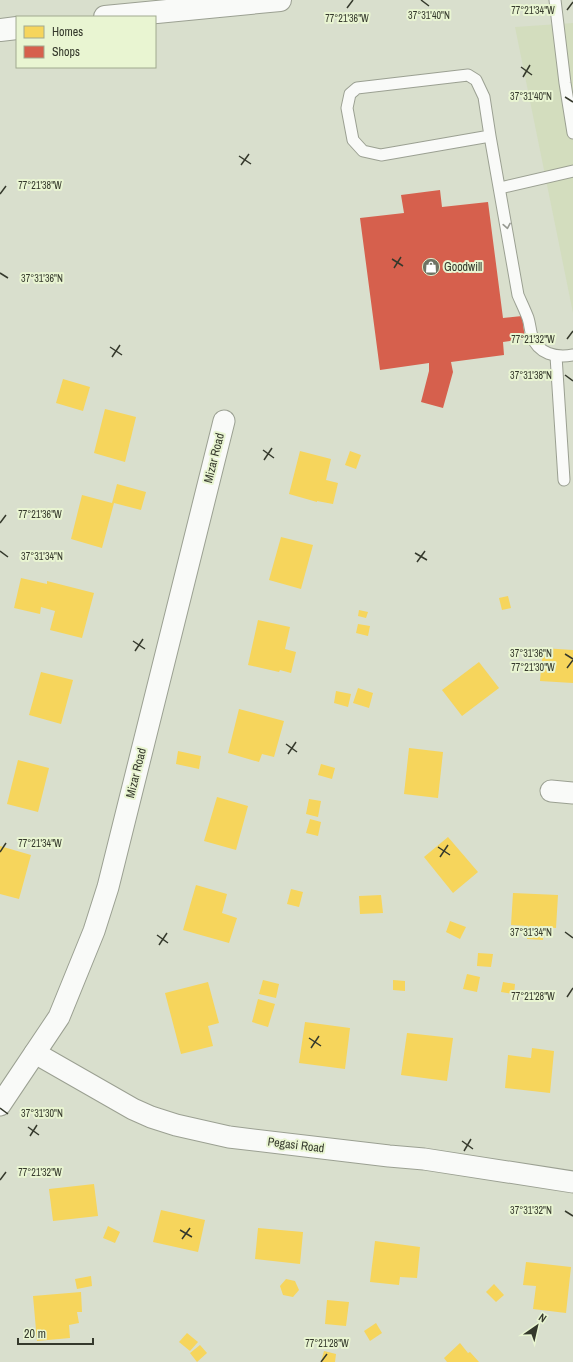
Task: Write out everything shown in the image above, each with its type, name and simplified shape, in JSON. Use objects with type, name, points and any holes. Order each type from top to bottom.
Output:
[{"type":"street","points":[[115,16],[280,0]]},
{"type":"street","points":[[0,30],[16,28]]},
{"type":"street","name":"Mizar Road","points":[[0,1105],[59,1017],[94,931],[108,887],[224,421]]},
{"type":"street","points":[[551,791],[573,793]]},
{"type":"street","name":"Pegasi Road","points":[[35,1053],[133,1109],[151,1117],[176,1125],[229,1137],[424,1159],[573,1182]]},
{"type":"lane","points":[[555,0],[569,83],[573,133]]},
{"type":"lane","points":[[490,136],[381,155],[364,151],[353,140],[347,108],[350,94],[357,88],[468,75],[476,80],[484,97],[518,295],[528,319],[532,337],[542,350],[556,356],[573,355]]},
{"type":"lane","points":[[500,188],[573,171]]},
{"type":"lane","points":[[556,356],[564,480]]},
{"type":"shaded area","points":[[573,23],[573,313],[515,27]]},
{"type":"building: Homes","points":[[63,379],[90,387],[83,411],[56,403]]},
{"type":"building: Homes","points":[[105,409],[136,417],[125,462],[94,453]]},
{"type":"building: Homes","points":[[300,451],[331,459],[326,480],[338,483],[333,504],[317,502],[289,494]]},
{"type":"building: Homes","points":[[350,451],[361,455],[356,469],[345,465]]},
{"type":"building: Homes","points":[[117,484],[146,492],[141,510],[114,503],[102,548],[71,539],[82,495],[112,503]]},
{"type":"building: Homes","points":[[281,537],[313,545],[301,589],[269,580]]},
{"type":"building: Homes","points":[[21,578],[47,584],[47,581],[94,593],[82,638],[50,630],[55,611],[41,607],[40,614],[14,608]]},
{"type":"building: Homes","points":[[508,596],[511,608],[502,610],[499,598]]},
{"type":"building: Homes","points":[[359,610],[368,612],[366,618],[358,616]]},
{"type":"building: Homes","points":[[258,620],[290,627],[285,649],[296,652],[291,673],[280,670],[279,672],[248,665]]},
{"type":"building: Homes","points":[[358,624],[370,626],[368,636],[356,633]]},
{"type":"building: Homes","points":[[543,648],[573,650],[573,683],[540,681]]},
{"type":"building: Homes","points":[[479,662],[499,688],[462,716],[442,690]]},
{"type":"building: Homes","points":[[41,672],[73,680],[61,724],[29,715]]},
{"type":"building: Homes","points":[[358,688],[373,693],[369,708],[353,703]]},
{"type":"building: Homes","points":[[336,691],[351,694],[348,707],[334,703]]},
{"type":"building: Homes","points":[[239,709],[284,721],[274,757],[262,754],[259,762],[228,753]]},
{"type":"building: Homes","points":[[409,748],[443,752],[438,798],[404,794]]},
{"type":"building: Homes","points":[[178,751],[201,756],[199,769],[176,764]]},
{"type":"building: Homes","points":[[18,760],[49,768],[38,812],[7,804]]},
{"type":"building: Homes","points":[[321,764],[335,768],[332,779],[318,775]]},
{"type":"building: Homes","points":[[217,797],[248,806],[236,850],[204,841]]},
{"type":"building: Homes","points":[[309,799],[321,801],[318,817],[306,814]]},
{"type":"building: Homes","points":[[310,819],[321,822],[318,836],[306,833]]},
{"type":"building: Homes","points":[[448,837],[478,872],[453,893],[424,857]]},
{"type":"building: Homes","points":[[0,846],[31,855],[19,899],[0,894]]},
{"type":"building: Homes","points":[[196,885],[227,894],[222,913],[237,918],[229,943],[183,930]]},
{"type":"building: Homes","points":[[291,889],[303,892],[299,907],[287,904]]},
{"type":"building: Homes","points":[[513,893],[558,895],[556,928],[544,927],[543,940],[527,939],[528,926],[511,925]]},
{"type":"building: Homes","points":[[381,895],[383,913],[360,914],[359,896]]},
{"type":"building: Homes","points":[[450,921],[466,927],[460,939],[446,932]]},
{"type":"building: Homes","points":[[478,953],[493,954],[491,967],[477,966]]},
{"type":"building: Homes","points":[[467,974],[480,977],[477,992],[463,989]]},
{"type":"building: Homes","points":[[263,980],[279,984],[276,998],[259,994]]},
{"type":"building: Homes","points":[[393,980],[405,981],[405,991],[393,990]]},
{"type":"building: Homes","points":[[208,982],[219,1023],[208,1026],[213,1046],[181,1054],[165,993]]},
{"type":"building: Homes","points":[[503,982],[515,984],[514,994],[501,992]]},
{"type":"building: Homes","points":[[258,999],[275,1004],[268,1027],[252,1022]]},
{"type":"building: Homes","points":[[305,1022],[350,1028],[345,1069],[299,1063]]},
{"type":"building: Homes","points":[[407,1033],[453,1038],[447,1081],[401,1075]]},
{"type":"building: Homes","points":[[532,1048],[554,1051],[550,1093],[505,1088],[508,1055],[531,1058]]},
{"type":"building: Homes","points":[[94,1184],[98,1216],[53,1221],[49,1189]]},
{"type":"building: Homes","points":[[161,1210],[205,1220],[198,1252],[153,1242]]},
{"type":"building: Homes","points":[[108,1226],[120,1232],[115,1243],[103,1238]]},
{"type":"building: Homes","points":[[258,1228],[303,1232],[300,1264],[255,1259]]},
{"type":"building: Homes","points":[[375,1241],[420,1247],[417,1278],[400,1277],[399,1285],[370,1282]]},
{"type":"building: Homes","points":[[526,1262],[571,1267],[566,1313],[533,1309],[536,1286],[523,1285]]},
{"type":"building: Homes","points":[[91,1276],[92,1286],[77,1289],[75,1279]]},
{"type":"building: Homes","points":[[286,1279],[295,1281],[299,1290],[293,1297],[283,1295],[280,1286]]},
{"type":"building: Homes","points":[[494,1284],[504,1295],[496,1302],[486,1292]]},
{"type":"building: Homes","points":[[81,1292],[82,1312],[77,1312],[79,1323],[69,1325],[70,1338],[37,1341],[33,1296]]},
{"type":"building: Homes","points":[[327,1300],[349,1302],[346,1326],[325,1324]]},
{"type":"building: Homes","points":[[376,1323],[382,1333],[370,1341],[364,1331]]},
{"type":"building: Homes","points":[[187,1333],[198,1342],[190,1351],[179,1342]]},
{"type":"building: Homes","points":[[460,1343],[468,1353],[470,1352],[479,1362],[447,1362],[444,1358]]},
{"type":"building: Homes","points":[[200,1345],[207,1353],[197,1362],[190,1353]]},
{"type":"building: Homes","points":[[324,1351],[336,1354],[335,1362],[321,1362]]},
{"type":"building: Shops","name":"Goodwill","points":[[440,190],[442,207],[488,202],[503,318],[522,316],[525,339],[503,342],[504,355],[451,362],[453,372],[443,408],[421,402],[429,371],[429,363],[380,370],[360,218],[404,213],[401,195]]},
{"type":"place","name":"Goodwill","points":[[431,267]]}]
